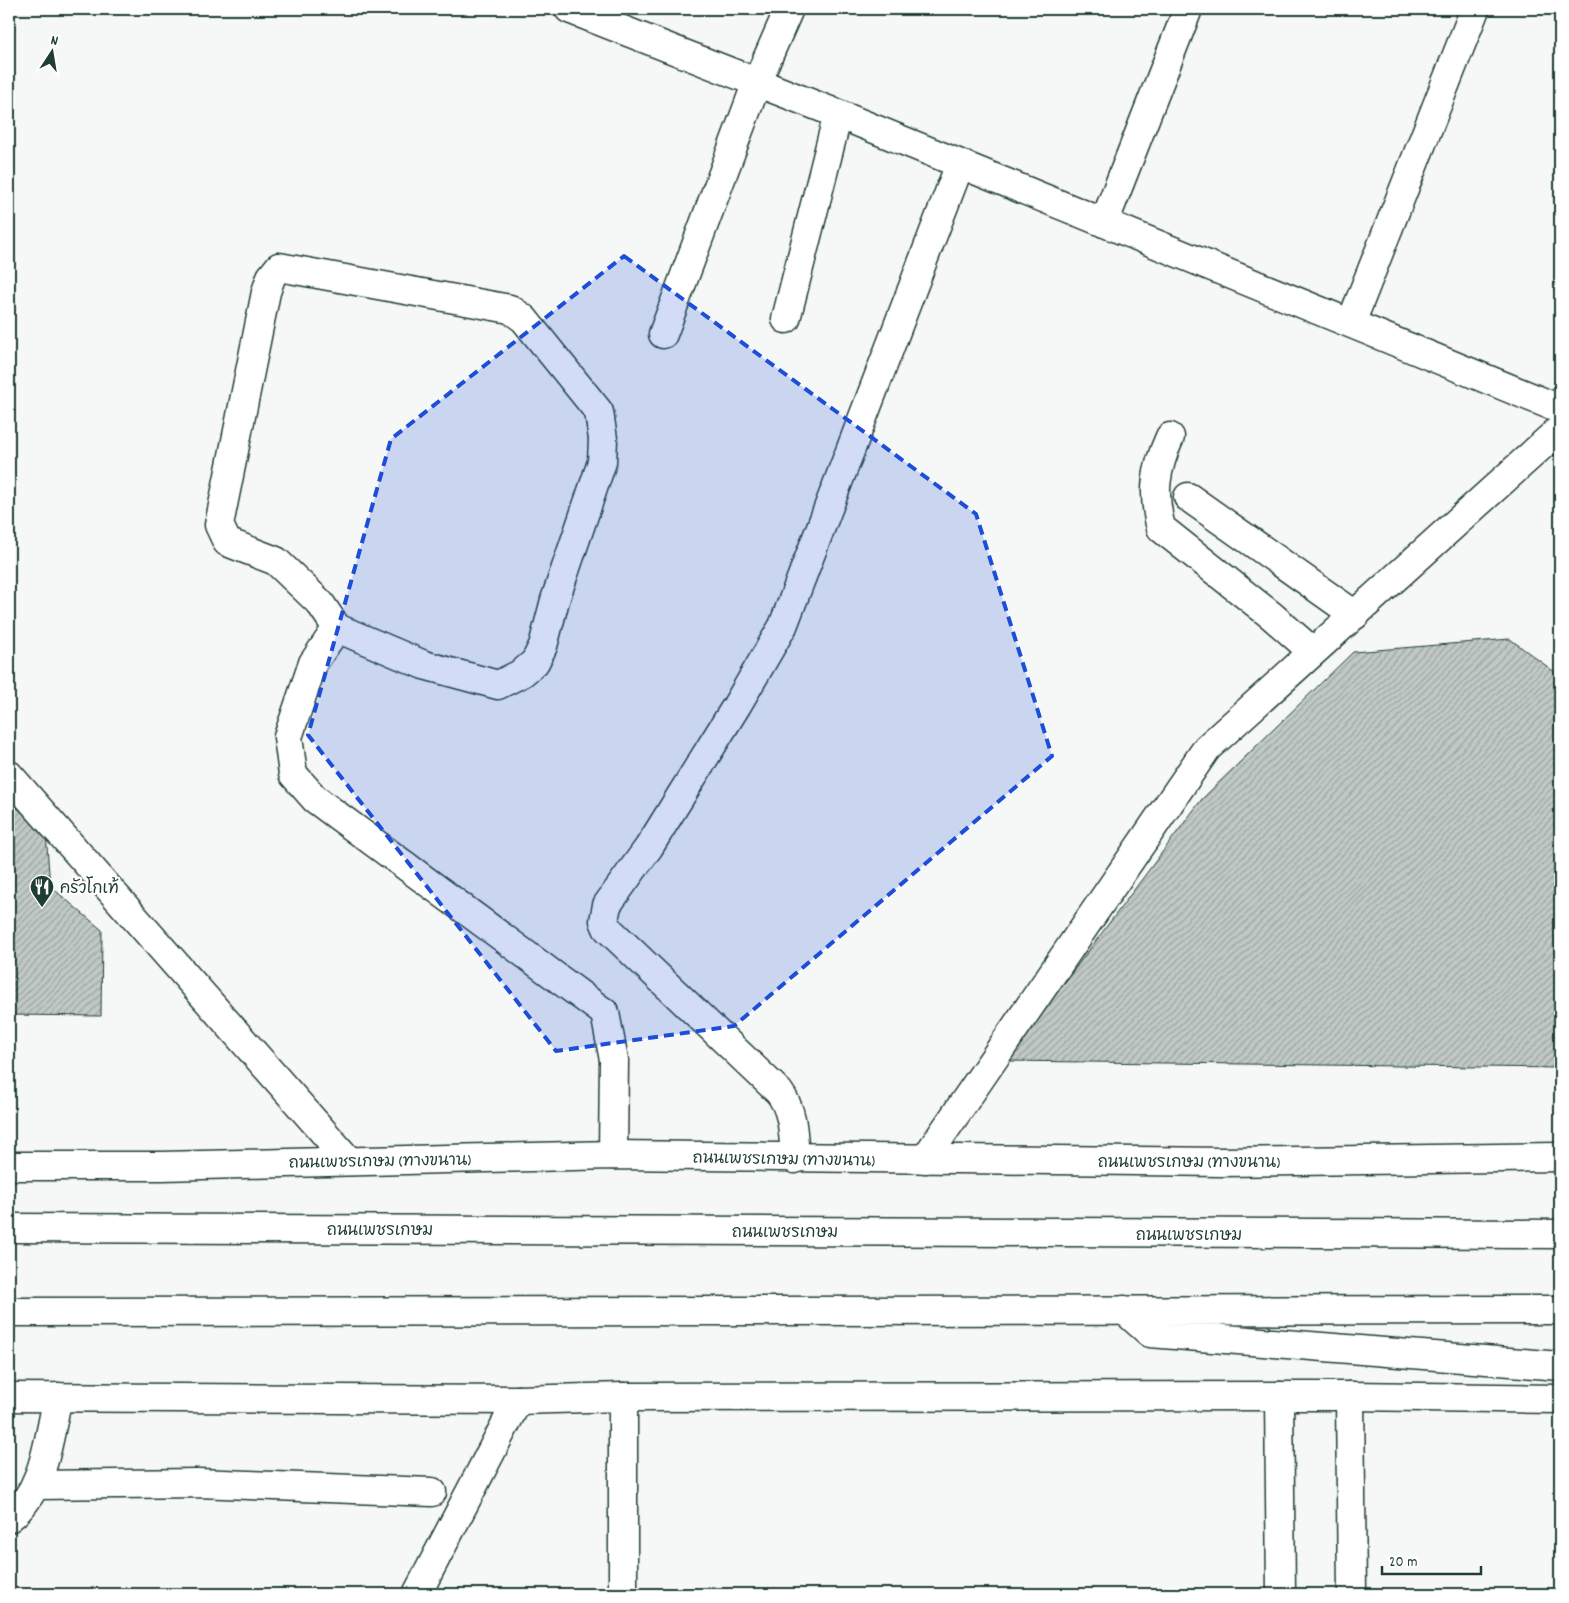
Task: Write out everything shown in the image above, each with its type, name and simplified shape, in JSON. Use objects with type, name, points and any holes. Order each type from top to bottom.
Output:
[{"type":"main road","points":[[568,9],[838,114],[1560,409]]},
{"type":"main road","points":[[663,334],[757,82],[788,9]]},
{"type":"main road","points":[[1104,223],[1188,9]]},
{"type":"main road","points":[[1351,323],[1476,9]]},
{"type":"main road","points":[[786,319],[838,114]]},
{"type":"main road","points":[[795,1158],[791,1115],[786,1102],[779,1092],[607,928],[604,921],[606,908],[650,847],[783,626],[960,164]]},
{"type":"main road","points":[[279,267],[510,309],[524,320],[599,412],[603,439],[602,462],[555,600],[543,646],[536,662],[522,673],[498,685],[424,665],[337,628],[320,603],[276,561],[227,542],[219,525],[266,292],[270,277],[279,267]]},
{"type":"main road","points":[[925,1159],[1207,748],[1560,429]]},
{"type":"main road","points":[[1170,437],[1158,464],[1156,482],[1156,508],[1162,528],[1272,616],[1313,652]]},
{"type":"main road","points":[[1188,497],[1355,615]]},
{"type":"main road","points":[[337,628],[313,663],[296,710],[288,737],[293,774],[315,798],[605,1013],[614,1060],[613,1156]]},
{"type":"main road","points":[[9,775],[349,1161]]},
{"type":"main road","name":"ถนนเพชรเกษม (ทางขนาน)","points":[[9,1166],[162,1166],[613,1156],[1223,1162],[1560,1157]]},
{"type":"main road","name":"ถนนเพชรเกษม","points":[[9,1228],[1560,1234]]},
{"type":"main road","points":[[1124,1310],[1150,1333],[1560,1366]]},
{"type":"main road","points":[[9,1312],[1560,1310]]},
{"type":"main road","points":[[1279,1396],[1280,1594]]},
{"type":"main road","points":[[1350,1396],[1352,1594]]},
{"type":"main road","points":[[9,1398],[518,1400],[623,1397],[1350,1396],[1560,1399]]},
{"type":"main road","points":[[9,1518],[20,1510],[37,1485],[58,1397]]},
{"type":"main road","points":[[623,1397],[623,1594]]},
{"type":"main road","points":[[422,1592],[518,1400]]},
{"type":"main road","points":[[37,1485],[198,1483],[432,1492]]},
{"type":"highlighted area","points":[[624,256],[976,514],[1052,756],[734,1026],[556,1051],[308,735],[391,439]]},
{"type":"building","points":[[1510,639],[1560,676],[1560,1068],[1006,1061],[1202,799],[1353,652]]},
{"type":"building","name":"ครัวโกเท้","points":[[9,801],[46,833],[50,886],[102,930],[101,1016],[9,1015]]},
{"type":"place","name":"ครัวโกเท้","points":[[42,908]]}]
